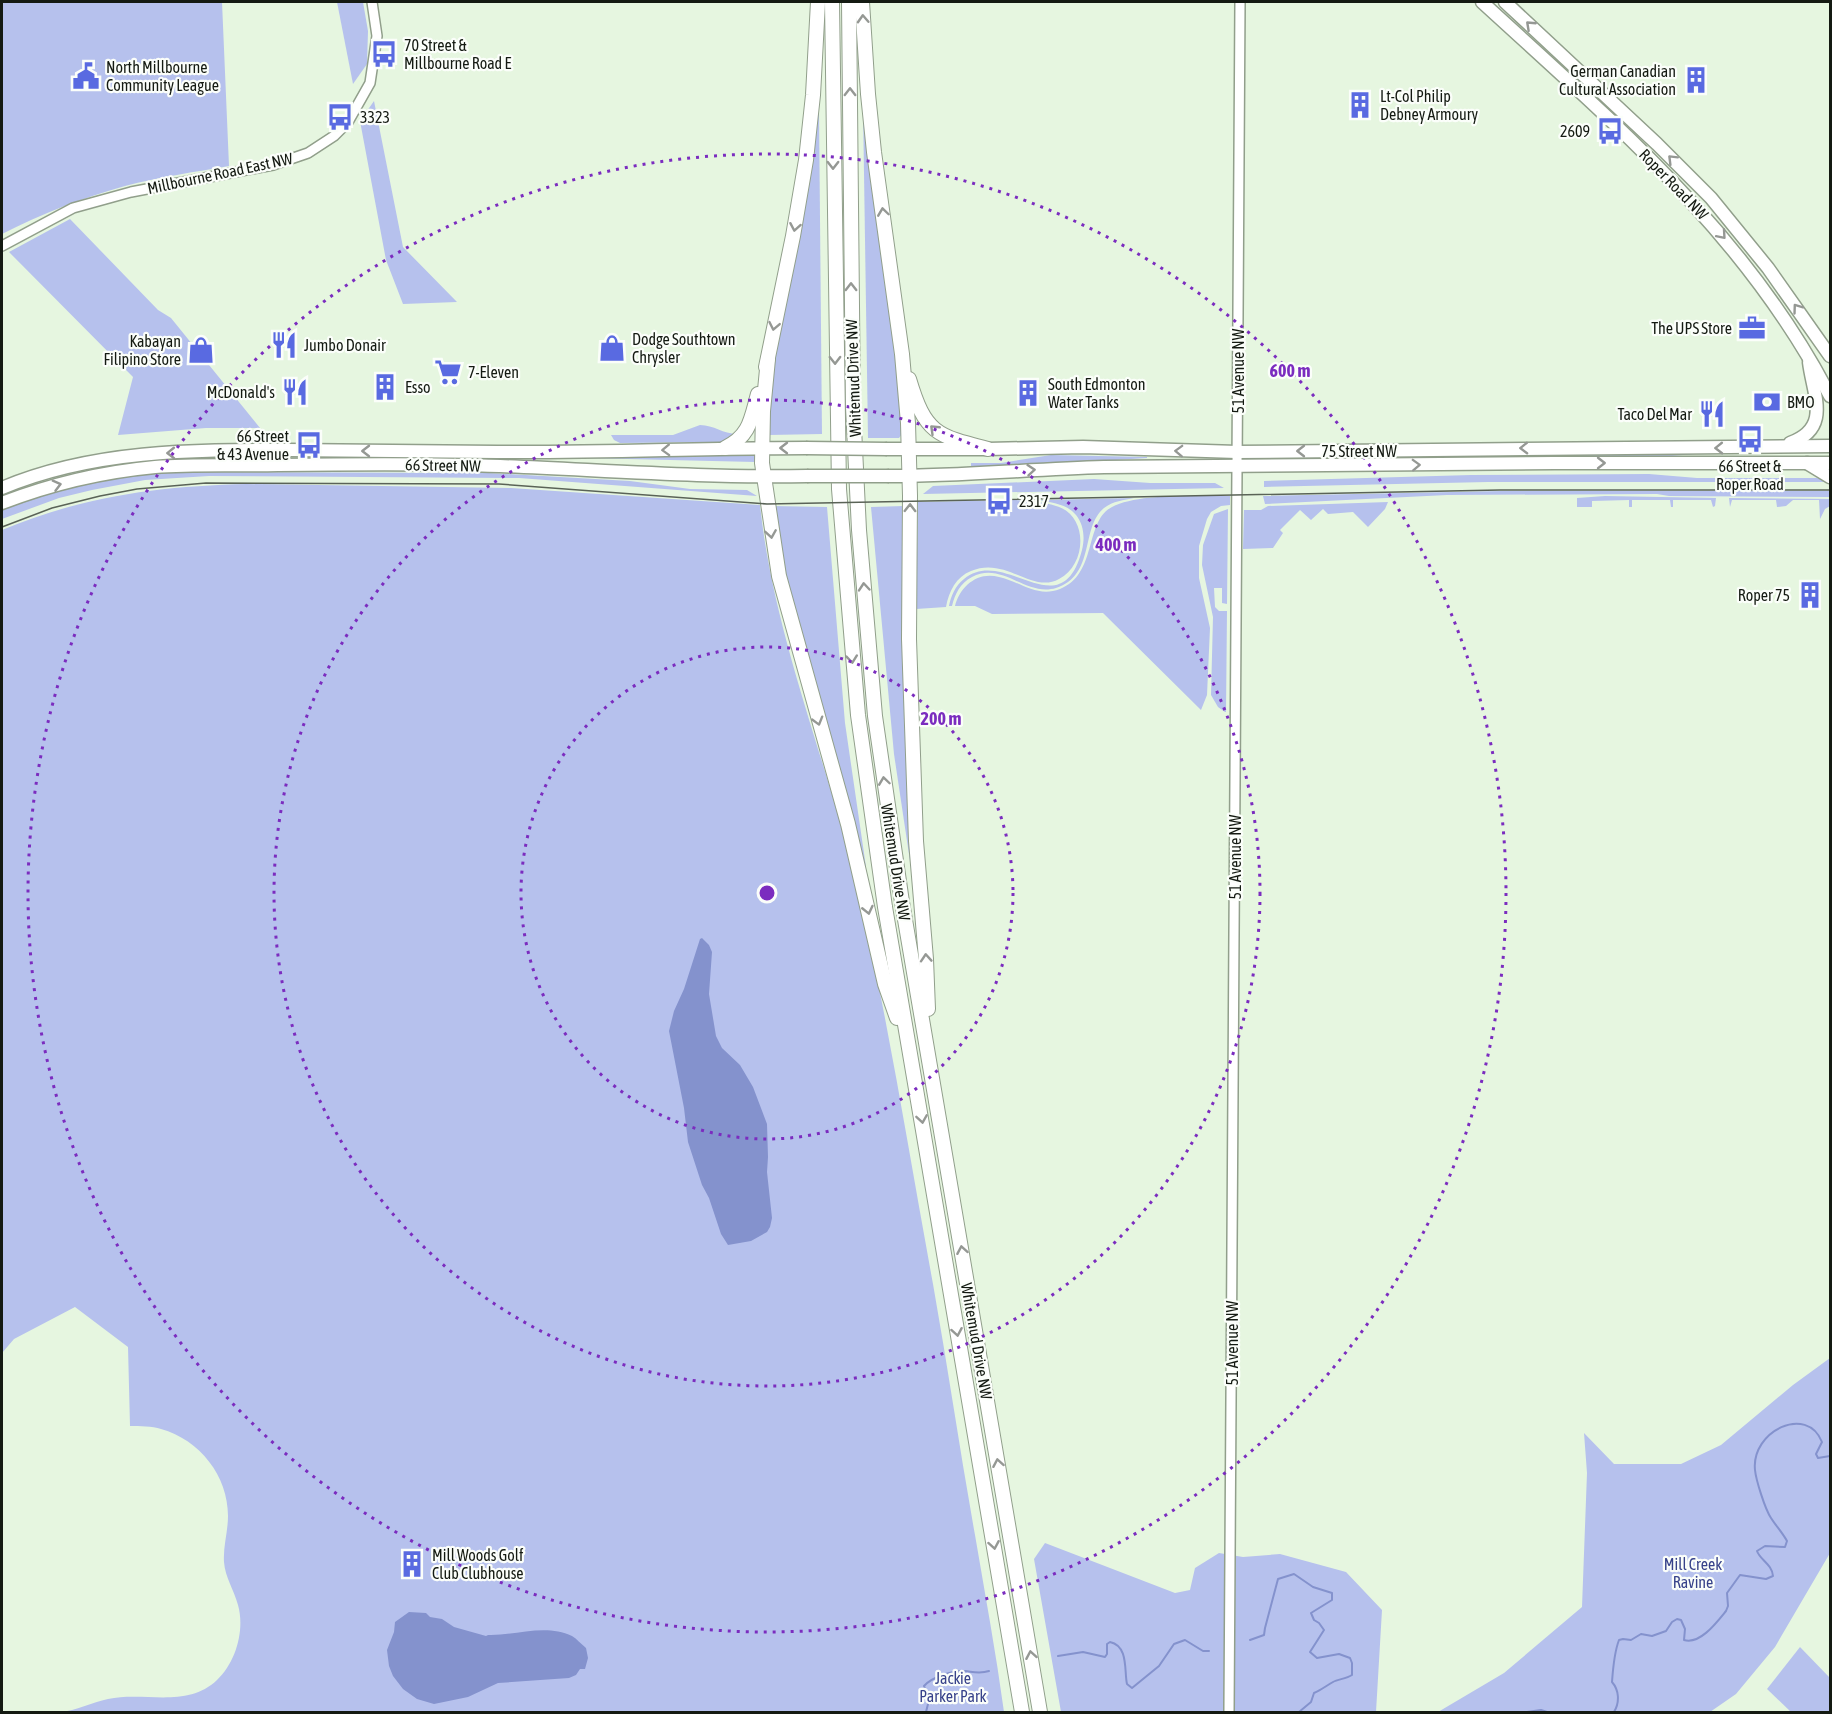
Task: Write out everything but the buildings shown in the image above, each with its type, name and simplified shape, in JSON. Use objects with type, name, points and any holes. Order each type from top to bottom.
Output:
[{"type":"highway","points":[[725,448],[746,433],[768,359],[806,160],[814,84],[818,2]]},
{"type":"highway","name":"Whitemud Drive NW","points":[[832,2],[838,489],[858,715],[874,839],[1022,1711]]},
{"type":"highway","name":"Whitemud Drive NW","points":[[849,2],[852,384],[859,530],[875,716],[902,902],[1040,1713]]},
{"type":"highway","points":[[862,2],[874,152],[902,354],[909,449],[909,639],[915,830],[926,966],[929,1059]]},
{"type":"highway","points":[[902,354],[912,388],[930,427],[950,440],[988,449]]},
{"type":"highway","points":[[768,359],[762,448],[763,476],[772,542],[785,604],[848,824],[885,984],[912,1061]]},
{"type":"main road","name":"Roper Road NW","points":[[1482,2],[1604,114],[1699,209],[1756,279],[1808,356],[1830,396]]},
{"type":"main road","name":"Roper Road NW","points":[[1505,2],[1657,144],[1711,198],[1768,268],[1830,356]]},
{"type":"main road","points":[[1778,447],[1804,438],[1816,424],[1818,405],[1808,356]]},
{"type":"main road","name":"75 Street NW","points":[[887,449],[1083,447],[1237,452],[1830,446]]},
{"type":"main road","name":"66 Street NW","points":[[2,488],[57,468],[96,460],[160,453],[257,450],[592,452],[725,448],[887,449]]},
{"type":"main road","points":[[1459,464],[1469,449]]},
{"type":"main road","points":[[1807,463],[1830,477]]},
{"type":"main road","name":"75 Street NW","points":[[889,476],[973,475],[1081,468],[1830,463]]},
{"type":"main road","name":"66 Street NW","points":[[2,503],[72,481],[112,472],[157,467],[392,464],[501,466],[638,474],[889,476]]},
{"type":"street","name":"Millbourne Road East NW","points":[[2,246],[72,208],[131,192],[273,165],[308,153],[348,122],[370,83],[376,36],[372,2]]},
{"type":"street","name":"51 Avenue NW","points":[[1229,1713],[1240,2]]},
{"type":"green space","points":[[2,2],[222,2],[229,166],[125,186],[62,207],[2,234]]},
{"type":"green space","points":[[337,2],[363,2],[368,31],[367,64],[353,84]]},
{"type":"green space","points":[[374,101],[403,247],[457,302],[403,304],[386,260],[360,121]]},
{"type":"green space","points":[[863,107],[900,382],[902,434],[899,438],[868,438]]},
{"type":"green space","points":[[817,110],[819,110],[822,434],[769,435],[776,351]]},
{"type":"green space","points":[[70,219],[158,310],[171,318],[260,428],[206,428],[118,435],[133,377],[9,252]]},
{"type":"green space","points":[[700,425],[737,434],[723,442],[620,443],[611,435],[673,435]]},
{"type":"green space","points":[[756,454],[755,462],[585,458],[586,456]]},
{"type":"green space","points":[[1694,454],[1661,457],[1472,459],[1474,455]]},
{"type":"green space","points":[[1051,455],[1147,458],[971,469],[971,463],[1001,463]]},
{"type":"green space","points":[[176,472],[489,473],[630,481],[690,489],[747,490],[757,496],[519,478],[209,476],[145,480],[92,490],[59,498],[2,519],[2,510],[66,489],[131,476]]},
{"type":"green space","points":[[1649,474],[1697,478],[1817,478],[1830,482],[1488,482],[1264,487],[1264,481],[1471,475]]},
{"type":"green space","points":[[1094,479],[1150,483],[1215,483],[1224,488],[923,494],[933,486]]},
{"type":"green space","name":"Jackie Parker Park","points":[[247,484],[511,488],[760,505],[777,604],[847,846],[880,992],[938,1315],[1004,1712],[60,1712],[108,1699],[179,1697],[205,1689],[224,1673],[234,1655],[239,1635],[240,1615],[224,1562],[228,1516],[223,1487],[209,1462],[188,1442],[175,1434],[157,1428],[130,1426],[128,1347],[75,1307],[14,1339],[2,1353],[2,530],[62,509],[123,495],[184,487]]},
{"type":"green space","points":[[1501,491],[1830,491],[1830,497],[1657,494],[1447,495],[1265,504],[1263,496]]},
{"type":"green space","points":[[1230,496],[1230,505],[1221,506],[1211,512],[1199,546],[1199,578],[1210,628],[1207,695],[1201,710],[1103,613],[992,614],[975,606],[955,606],[966,586],[984,576],[1007,579],[1044,592],[1060,589],[1072,582],[1086,560],[1097,524],[1103,514],[1112,507],[1137,499],[1153,497]]},
{"type":"green space","points":[[1605,496],[1716,498],[1713,507],[1711,500],[1673,500],[1673,507],[1671,507],[1670,500],[1632,500],[1632,507],[1629,507],[1629,500],[1592,501],[1592,507],[1577,507],[1577,498]]},
{"type":"green space","points":[[1134,498],[1111,504],[1104,508],[1097,517],[1082,562],[1077,573],[1069,582],[1056,588],[1034,588],[994,573],[983,573],[964,582],[956,593],[952,606],[949,606],[958,585],[964,579],[980,571],[997,571],[1046,585],[1060,584],[1073,573],[1083,545],[1084,536],[1081,523],[1068,508],[1039,500]]},
{"type":"green space","points":[[1729,498],[1830,499],[1830,506],[1825,509],[1820,519],[1819,500],[1793,500],[1786,506],[1777,507],[1776,500],[1732,500],[1730,507]]},
{"type":"green space","points":[[1015,500],[1056,506],[1067,511],[1074,519],[1079,529],[1079,552],[1068,572],[1059,579],[1039,582],[996,568],[971,571],[957,581],[951,590],[946,607],[916,609],[918,502]]},
{"type":"green space","points":[[1388,502],[1385,509],[1368,527],[1353,512],[1328,514],[1323,509],[1311,520],[1300,510],[1280,530],[1283,533],[1273,548],[1243,549],[1244,510],[1261,510],[1268,506]]},
{"type":"green space","points":[[772,506],[827,507],[845,723],[866,867],[863,867],[787,594]]},
{"type":"green space","points":[[904,506],[912,862],[910,861],[894,754],[871,507]]},
{"type":"green space","points":[[1228,509],[1227,604],[1222,603],[1222,588],[1214,588],[1215,607],[1219,611],[1227,611],[1225,712],[1218,707],[1211,695],[1213,617],[1202,565],[1203,545],[1214,514]]},
{"type":"green space","name":"Mill Creek Ravine","points":[[1830,1358],[1830,1553],[1775,1647],[1736,1694],[1710,1712],[1438,1712],[1504,1673],[1582,1607],[1587,1473],[1584,1433],[1614,1464],[1681,1464],[1721,1445],[1793,1385]]},
{"type":"green space","points":[[1045,1543],[1175,1593],[1190,1590],[1195,1568],[1219,1553],[1243,1557],[1280,1554],[1346,1572],[1382,1610],[1376,1712],[1061,1712],[1034,1559]]},
{"type":"green space","points":[[1800,1647],[1830,1678],[1830,1712],[1791,1712],[1767,1689]]},
{"type":"shaded area","points":[[702,938],[712,952],[709,994],[716,1036],[722,1048],[740,1065],[753,1087],[767,1124],[767,1172],[772,1218],[770,1227],[767,1232],[751,1241],[728,1245],[721,1234],[688,1142],[669,1031],[674,1011]]},
{"type":"shaded area","points":[[409,1612],[426,1613],[454,1627],[486,1636],[541,1630],[562,1632],[572,1636],[586,1648],[588,1658],[585,1669],[580,1669],[576,1675],[569,1678],[498,1683],[468,1697],[434,1704],[417,1699],[403,1689],[393,1676],[387,1650],[395,1622]]},
{"type":"waterway","points":[[1614,1712],[1618,1696],[1612,1682],[1619,1640],[1631,1640],[1641,1634],[1652,1636],[1666,1631],[1677,1619],[1681,1620],[1685,1629],[1684,1640],[1696,1639],[1708,1631],[1726,1611],[1727,1593],[1740,1575],[1766,1579],[1773,1576],[1757,1551],[1765,1546],[1785,1547],[1787,1541],[1769,1514],[1755,1470],[1756,1456],[1770,1434],[1781,1427],[1793,1424],[1805,1425],[1815,1431],[1822,1442],[1816,1454],[1818,1458],[1830,1456]]},
{"type":"waterway","points":[[1250,1640],[1264,1635],[1278,1579],[1294,1574],[1313,1587],[1332,1593],[1332,1600],[1311,1613],[1314,1620],[1324,1630],[1310,1652],[1317,1658],[1339,1654],[1350,1658],[1352,1675],[1335,1681],[1314,1693],[1311,1702],[1299,1712]]},
{"type":"waterway","points":[[1058,1656],[1083,1652],[1105,1657],[1107,1644],[1110,1642],[1116,1644],[1123,1654],[1127,1684],[1132,1688],[1159,1666],[1174,1644],[1185,1640],[1203,1651],[1209,1651]]},
{"type":"waterway","points":[[926,1712],[929,1700],[924,1686],[932,1680],[955,1672],[989,1671]]},
{"type":"waterway","points":[[1527,1712],[1541,1710],[1547,1712]]},
{"type":"tram line","points":[[2,527],[52,508],[100,496],[137,489],[206,483],[499,484],[767,504],[1500,490],[1830,490]]},
{"type":"place","name":"70 Street & Millbourne Road E","points":[[384,54]]},
{"type":"place","name":"North Millbourne Community League","points":[[86,76]]},
{"type":"place","name":"German Canadian Cultural Association","points":[[1696,80]]},
{"type":"place","name":"Lt-Col Philip Debney Armoury","points":[[1360,105]]},
{"type":"place","name":"3323","points":[[340,117]]},
{"type":"place","name":"2609","points":[[1610,131]]},
{"type":"place","name":"The UPS Store","points":[[1752,328]]},
{"type":"place","name":"Jumbo Donair","points":[[284,345]]},
{"type":"place","name":"Dodge Southtown Chrysler","points":[[612,348]]},
{"type":"place","name":"Kabayan Filipino Store","points":[[201,350]]},
{"type":"place","name":"7-Eleven","points":[[448,372]]},
{"type":"place","name":"Esso","points":[[385,387]]},
{"type":"place","name":"McDonald's","points":[[295,392]]},
{"type":"place","name":"South Edmonton Water Tanks","points":[[1028,393]]},
{"type":"place","name":"BMO","points":[[1767,402]]},
{"type":"place","name":"Taco Del Mar","points":[[1712,414]]},
{"type":"place","name":"66 Street & Roper Road","points":[[1750,439]]},
{"type":"place","name":"66 Street & 43 Avenue","points":[[309,445]]},
{"type":"place","name":"2317","points":[[999,501]]},
{"type":"place","name":"Roper 75","points":[[1810,595]]},
{"type":"place","name":"Mill Woods Golf Club Clubhouse","points":[[412,1564]]}]
